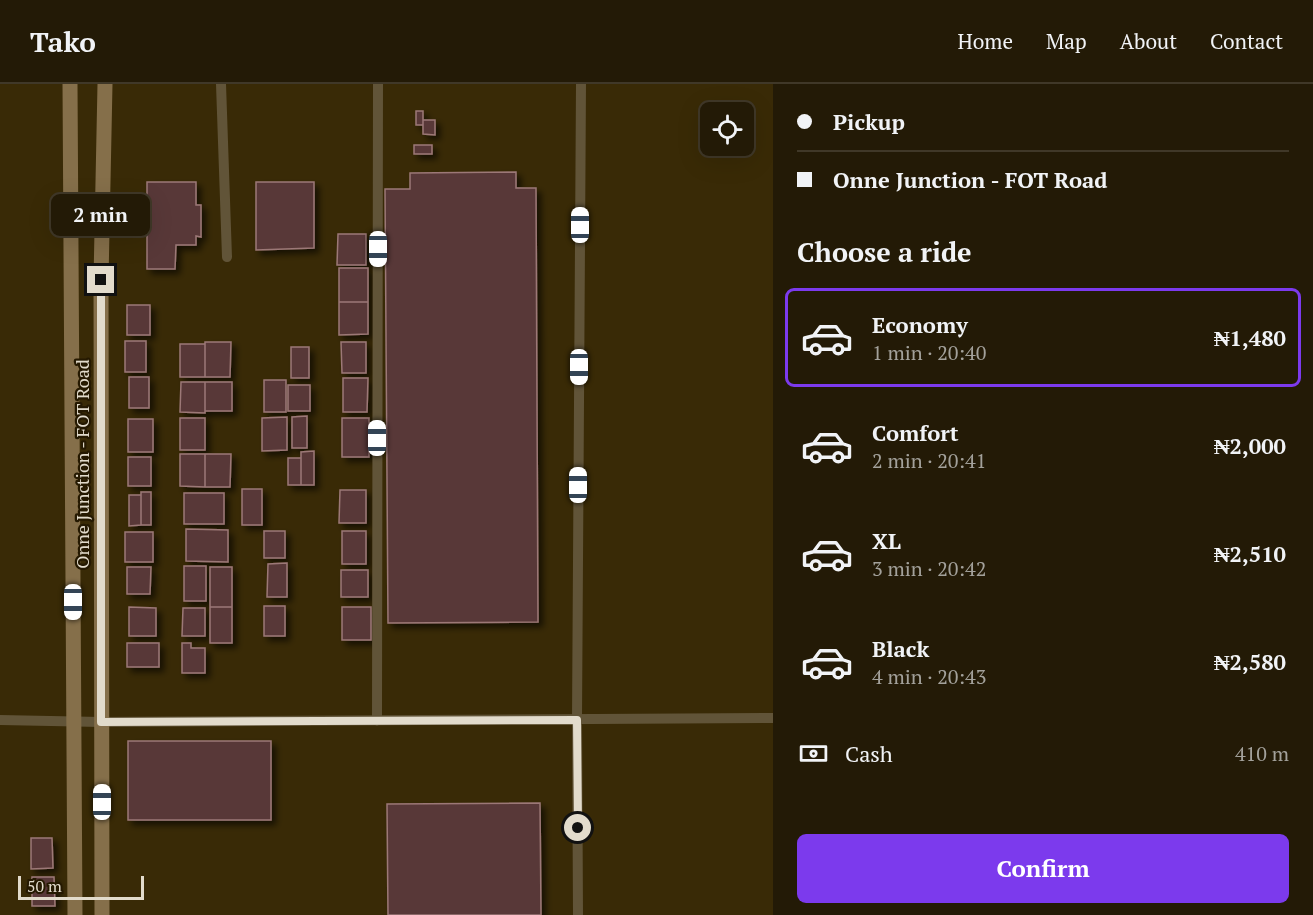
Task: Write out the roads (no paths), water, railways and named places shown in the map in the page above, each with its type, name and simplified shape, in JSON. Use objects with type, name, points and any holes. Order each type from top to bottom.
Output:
[{"type":"street","name":"Onne Junction - FOT Road","points":[[70,84],[75,915]]},
{"type":"street","name":"Onne Junction - FOT Road","points":[[102,915],[101,280],[105,84]]},
{"type":"lane","points":[[221,84],[227,257]]},
{"type":"lane","points":[[377,721],[378,84]]},
{"type":"lane","points":[[578,915],[581,84]]},
{"type":"lane","points":[[0,720],[101,722],[773,718]]}]
